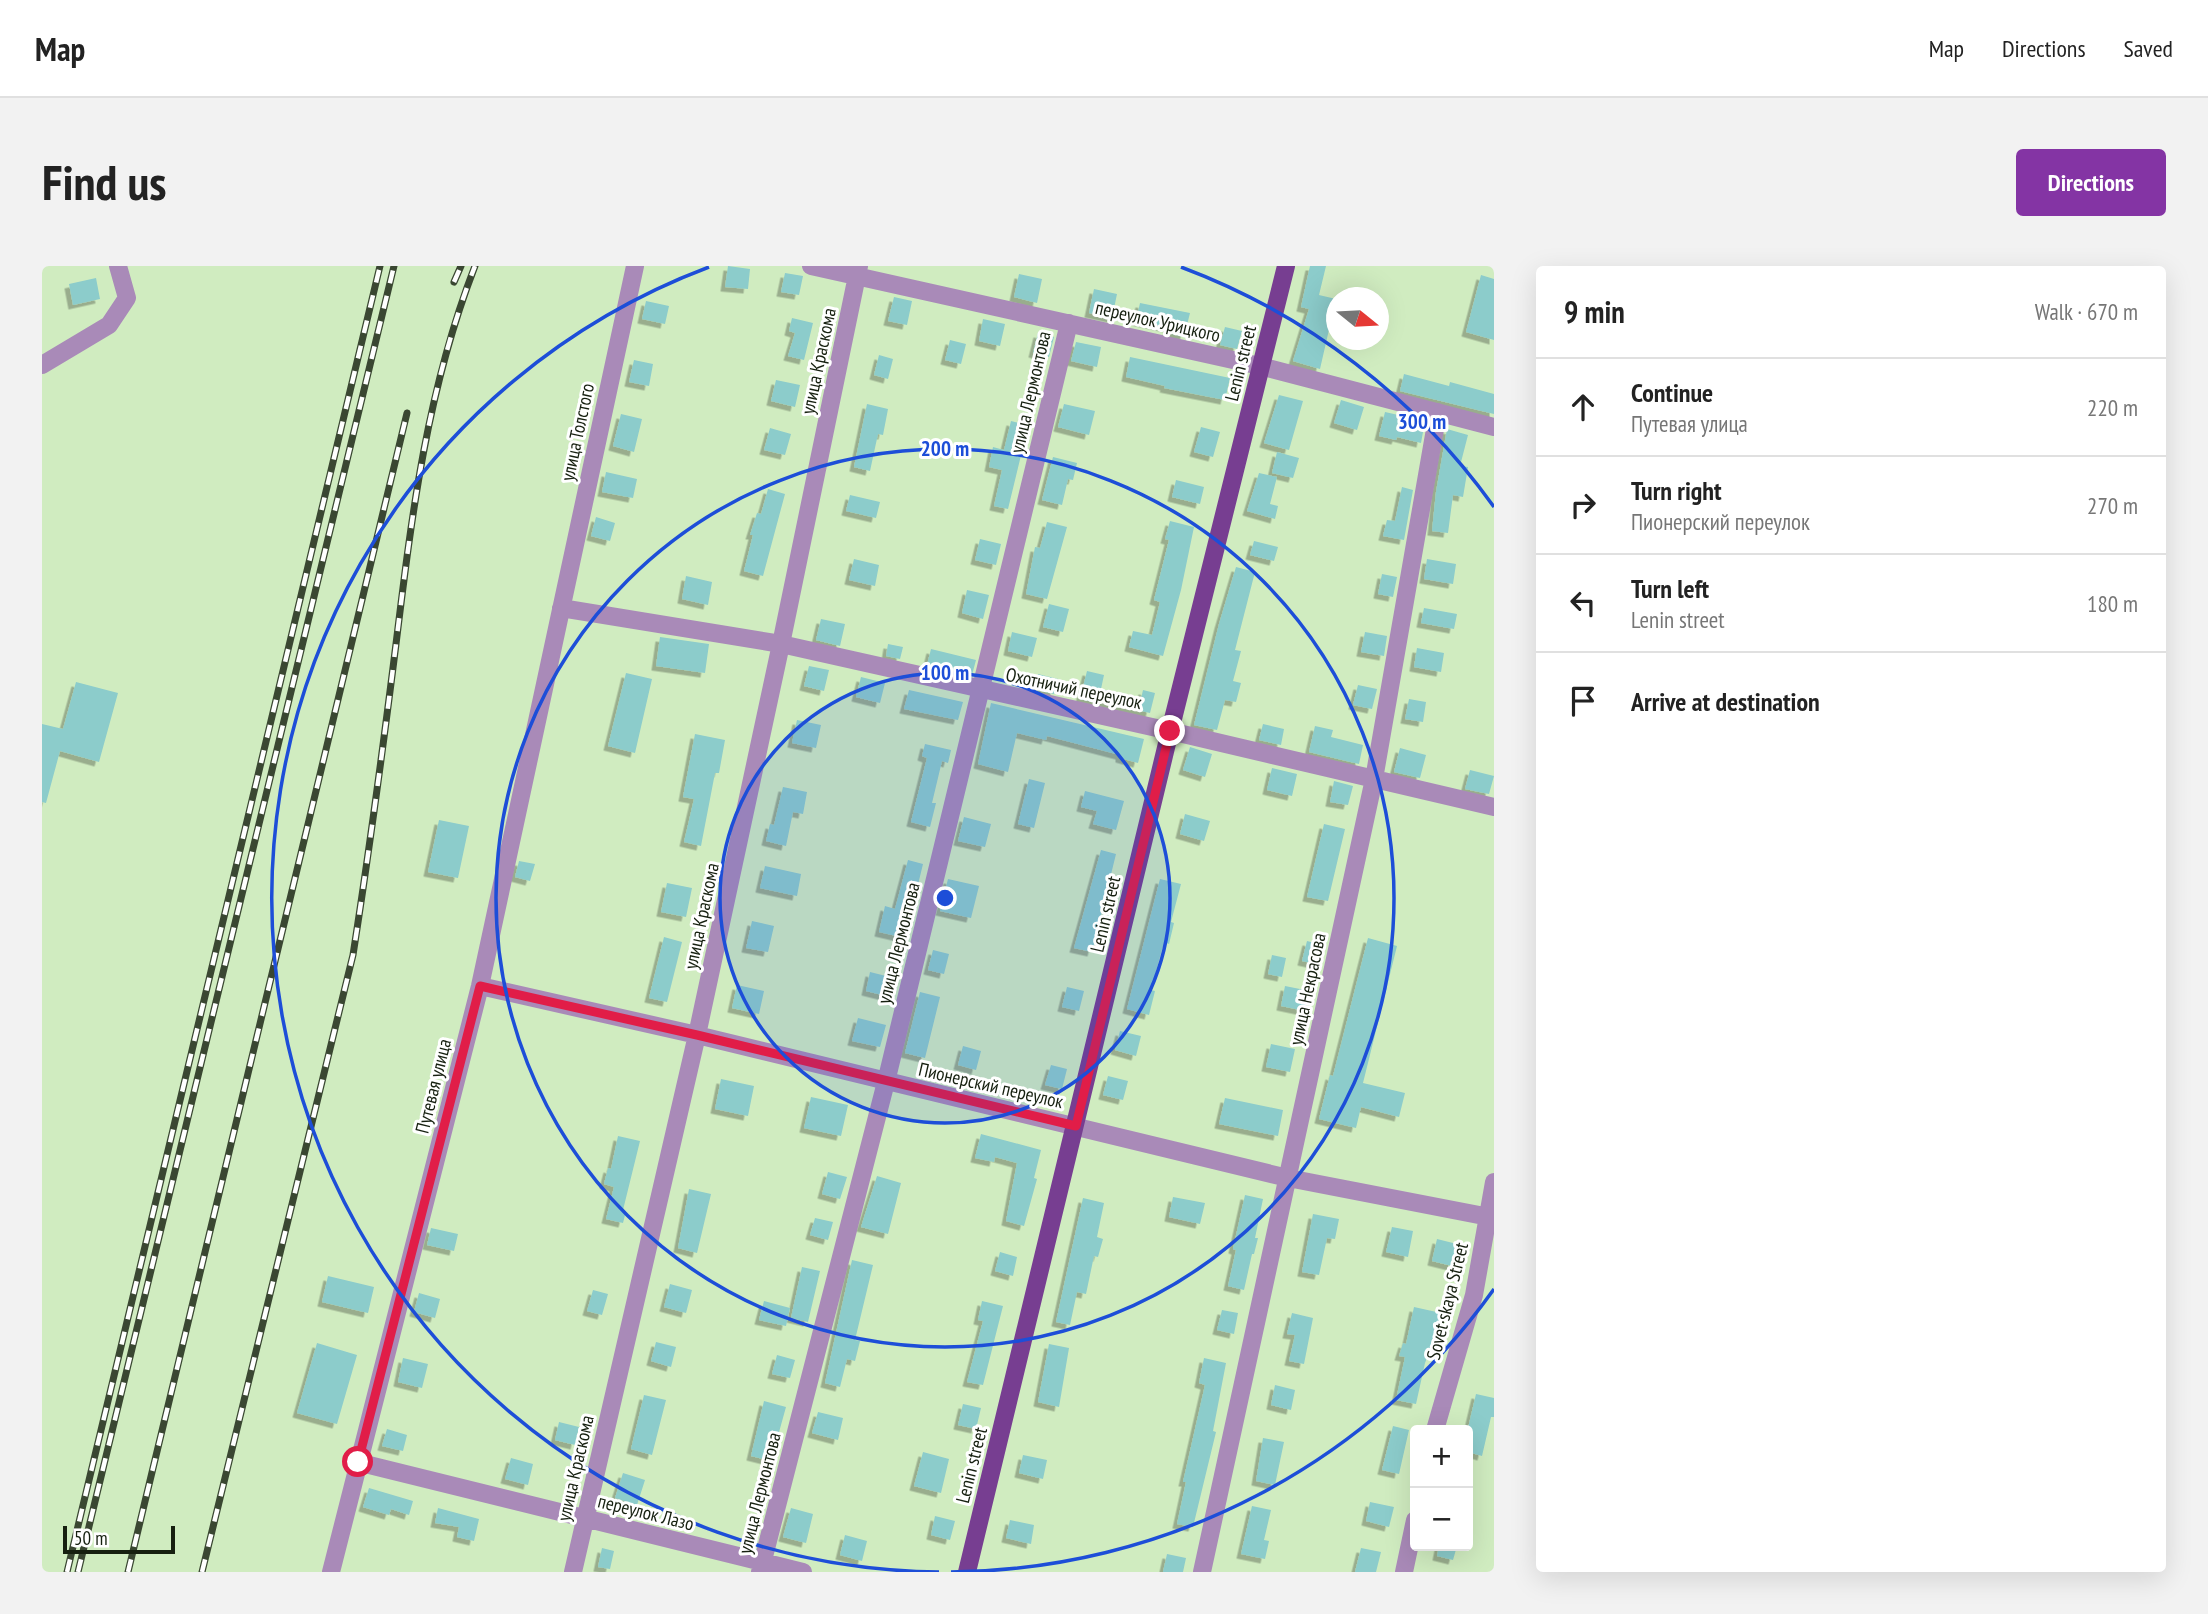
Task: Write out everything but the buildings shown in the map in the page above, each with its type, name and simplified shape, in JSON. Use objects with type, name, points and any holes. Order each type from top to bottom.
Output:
[{"type":"main road","name":"Lenin street","points":[[967,1572],[1170,731],[1286,266]]},
{"type":"street","points":[[42,365],[109,326],[127,298],[118,266]]},
{"type":"street","name":"улица Толстого","points":[[561,608],[635,266]]},
{"type":"street","name":"переулок Урицкого","points":[[811,266],[858,271],[1260,366],[1494,427]]},
{"type":"street","name":"улица Краскома","points":[[573,1572],[697,1035],[858,271]]},
{"type":"street","name":"улица Лермонтова","points":[[761,1568],[886,1082],[1069,323]]},
{"type":"street","name":"улица Некрасова","points":[[1202,1572],[1374,779],[1438,412]]},
{"type":"street","name":"Охотничий переулок","points":[[561,608],[781,644],[1494,807]]},
{"type":"street","name":"Путевая улица","points":[[331,1572],[480,986],[561,608]]},
{"type":"street","name":"Пионерский переулок","points":[[480,986],[697,1035],[1287,1178],[1492,1217]]},
{"type":"street","name":"Sovet·skaya Street","points":[[1436,1425],[1474,1296],[1492,1217],[1494,1182]]},
{"type":"street","name":"переулок Лазо","points":[[358,1462],[585,1517],[761,1568],[803,1572]]},
{"type":"street","points":[[1404,1572],[1410,1544]]},
{"type":"railway","points":[[67,1572],[380,266]]},
{"type":"railway","points":[[78,1572],[394,266]]},
{"type":"railway","points":[[454,282],[461,266]]},
{"type":"railway","points":[[202,1572],[353,955],[423,452],[458,312],[475,266]]},
{"type":"railway","points":[[128,1572],[407,413]]},
{"type":"route","points":[[358,1462],[480,986],[1076,1126],[1170,731]]}]
